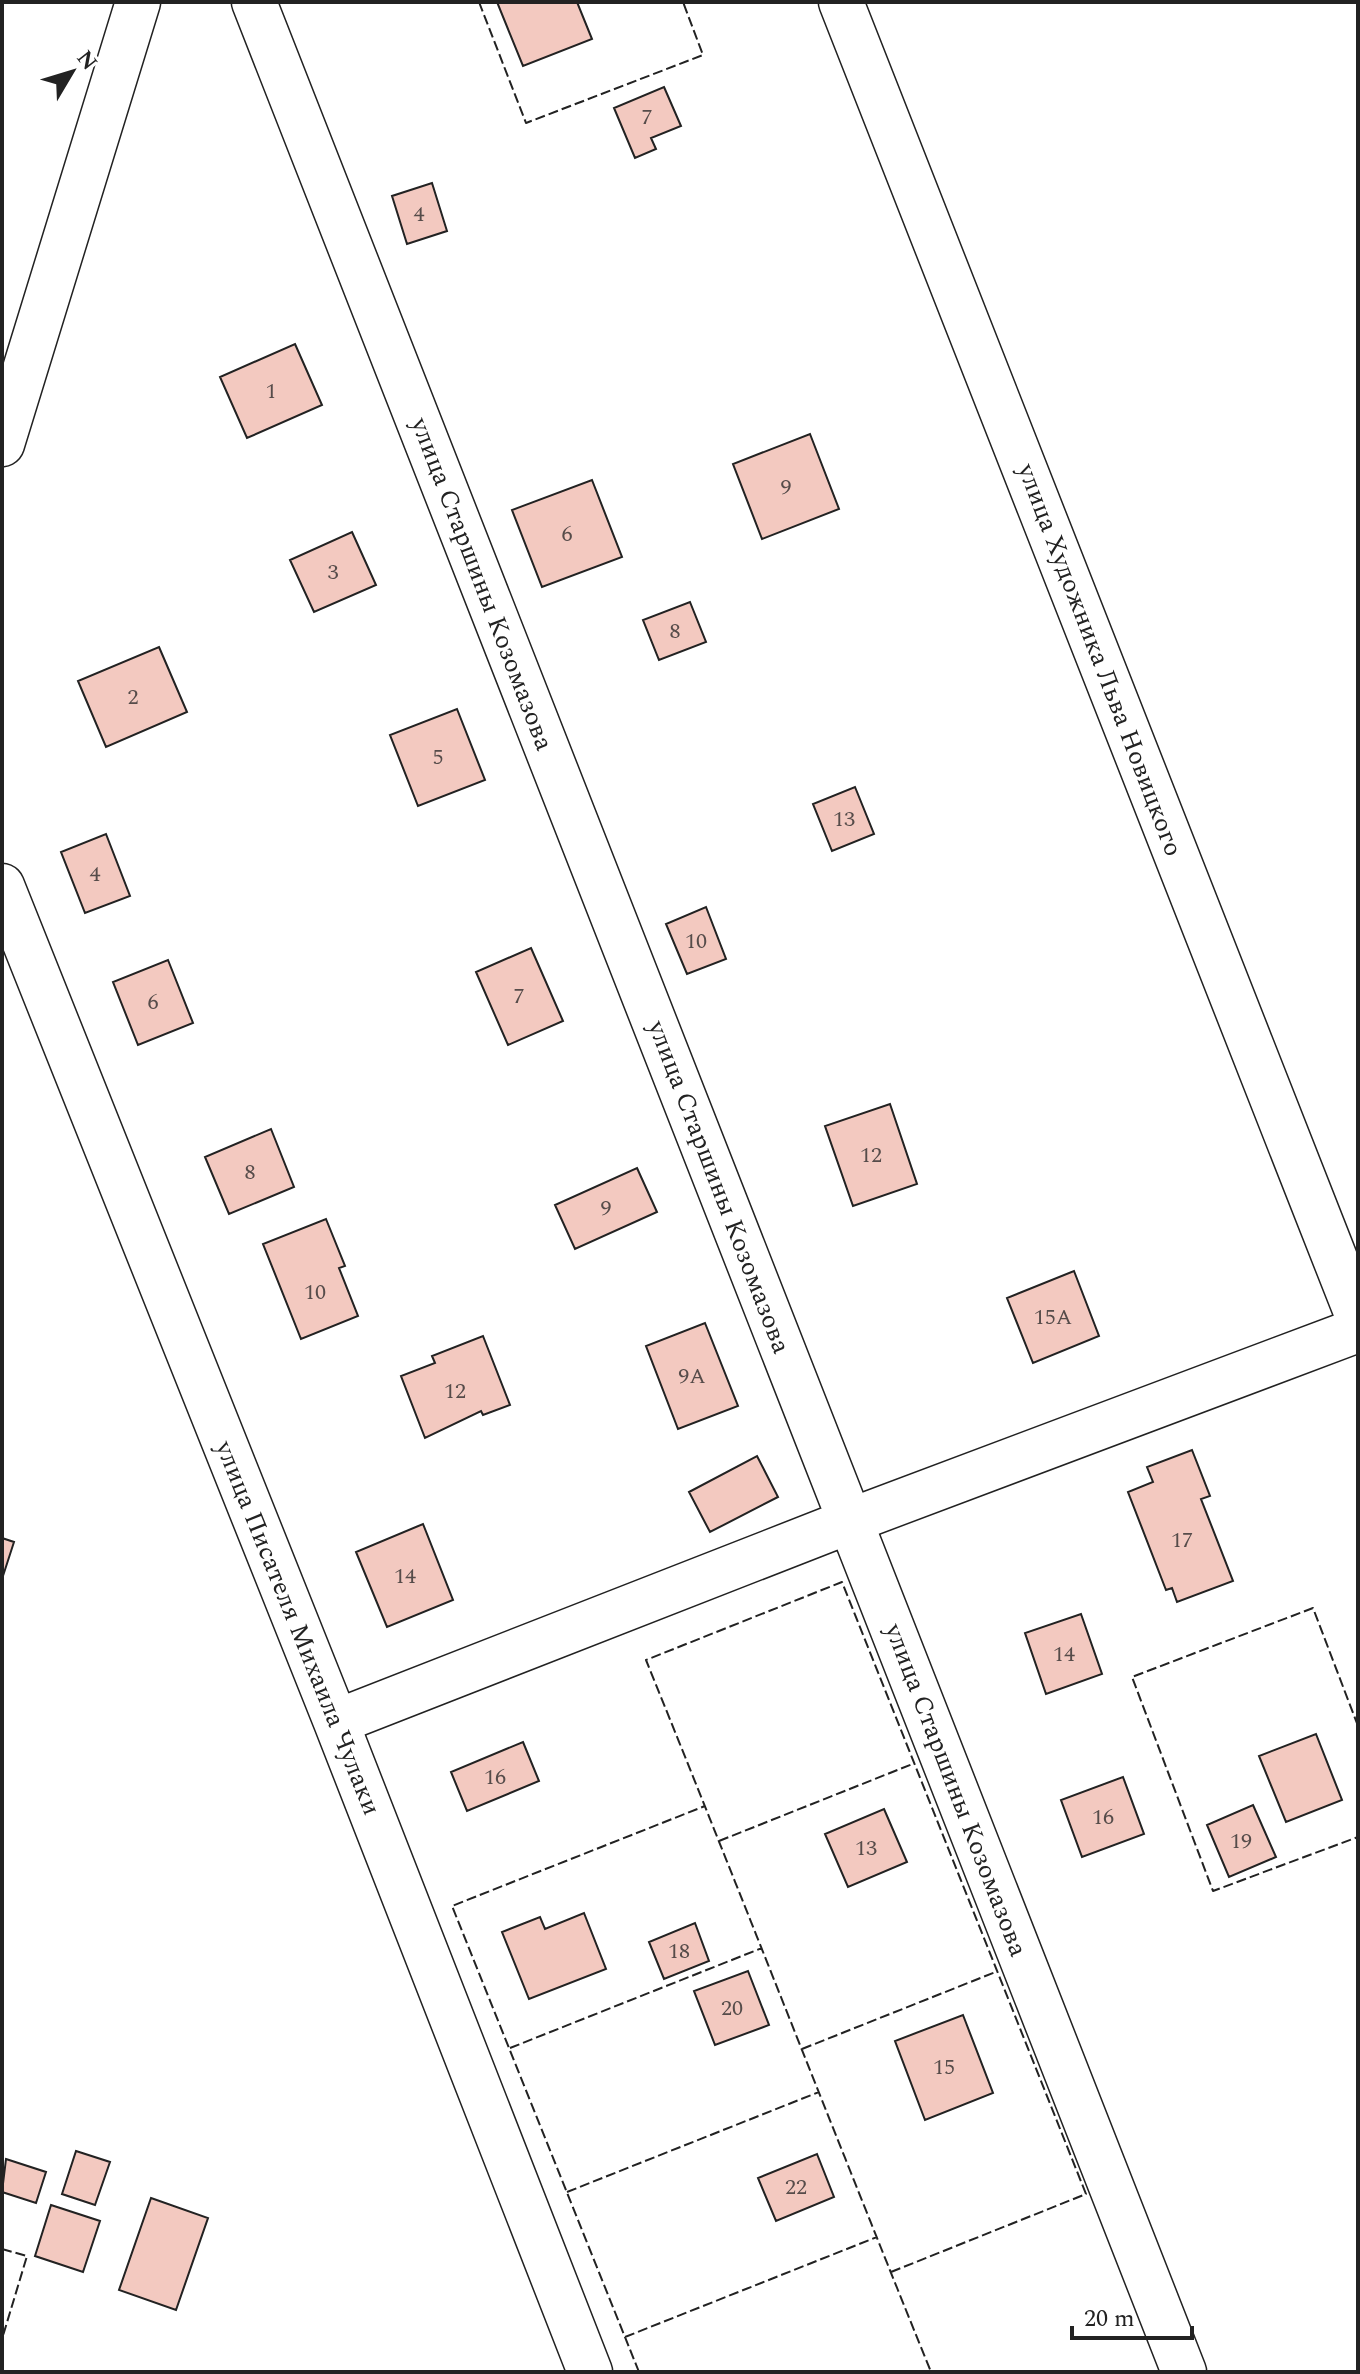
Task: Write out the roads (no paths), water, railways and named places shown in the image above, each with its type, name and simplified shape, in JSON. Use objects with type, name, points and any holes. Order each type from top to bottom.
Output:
[{"type":"street","points":[[2,444],[138,2]]},
{"type":"street","name":"улица Старшины Козомазова","points":[[254,2],[1184,2372]]},
{"type":"street","name":"улица Художника Льва Новицкого","points":[[841,2],[1358,1317]]},
{"type":"street","name":"улица Писателя Михаила Чулаки","points":[[2,886],[336,1722],[590,2372]]},
{"type":"street","points":[[336,1722],[850,1521],[1358,1330]]}]
